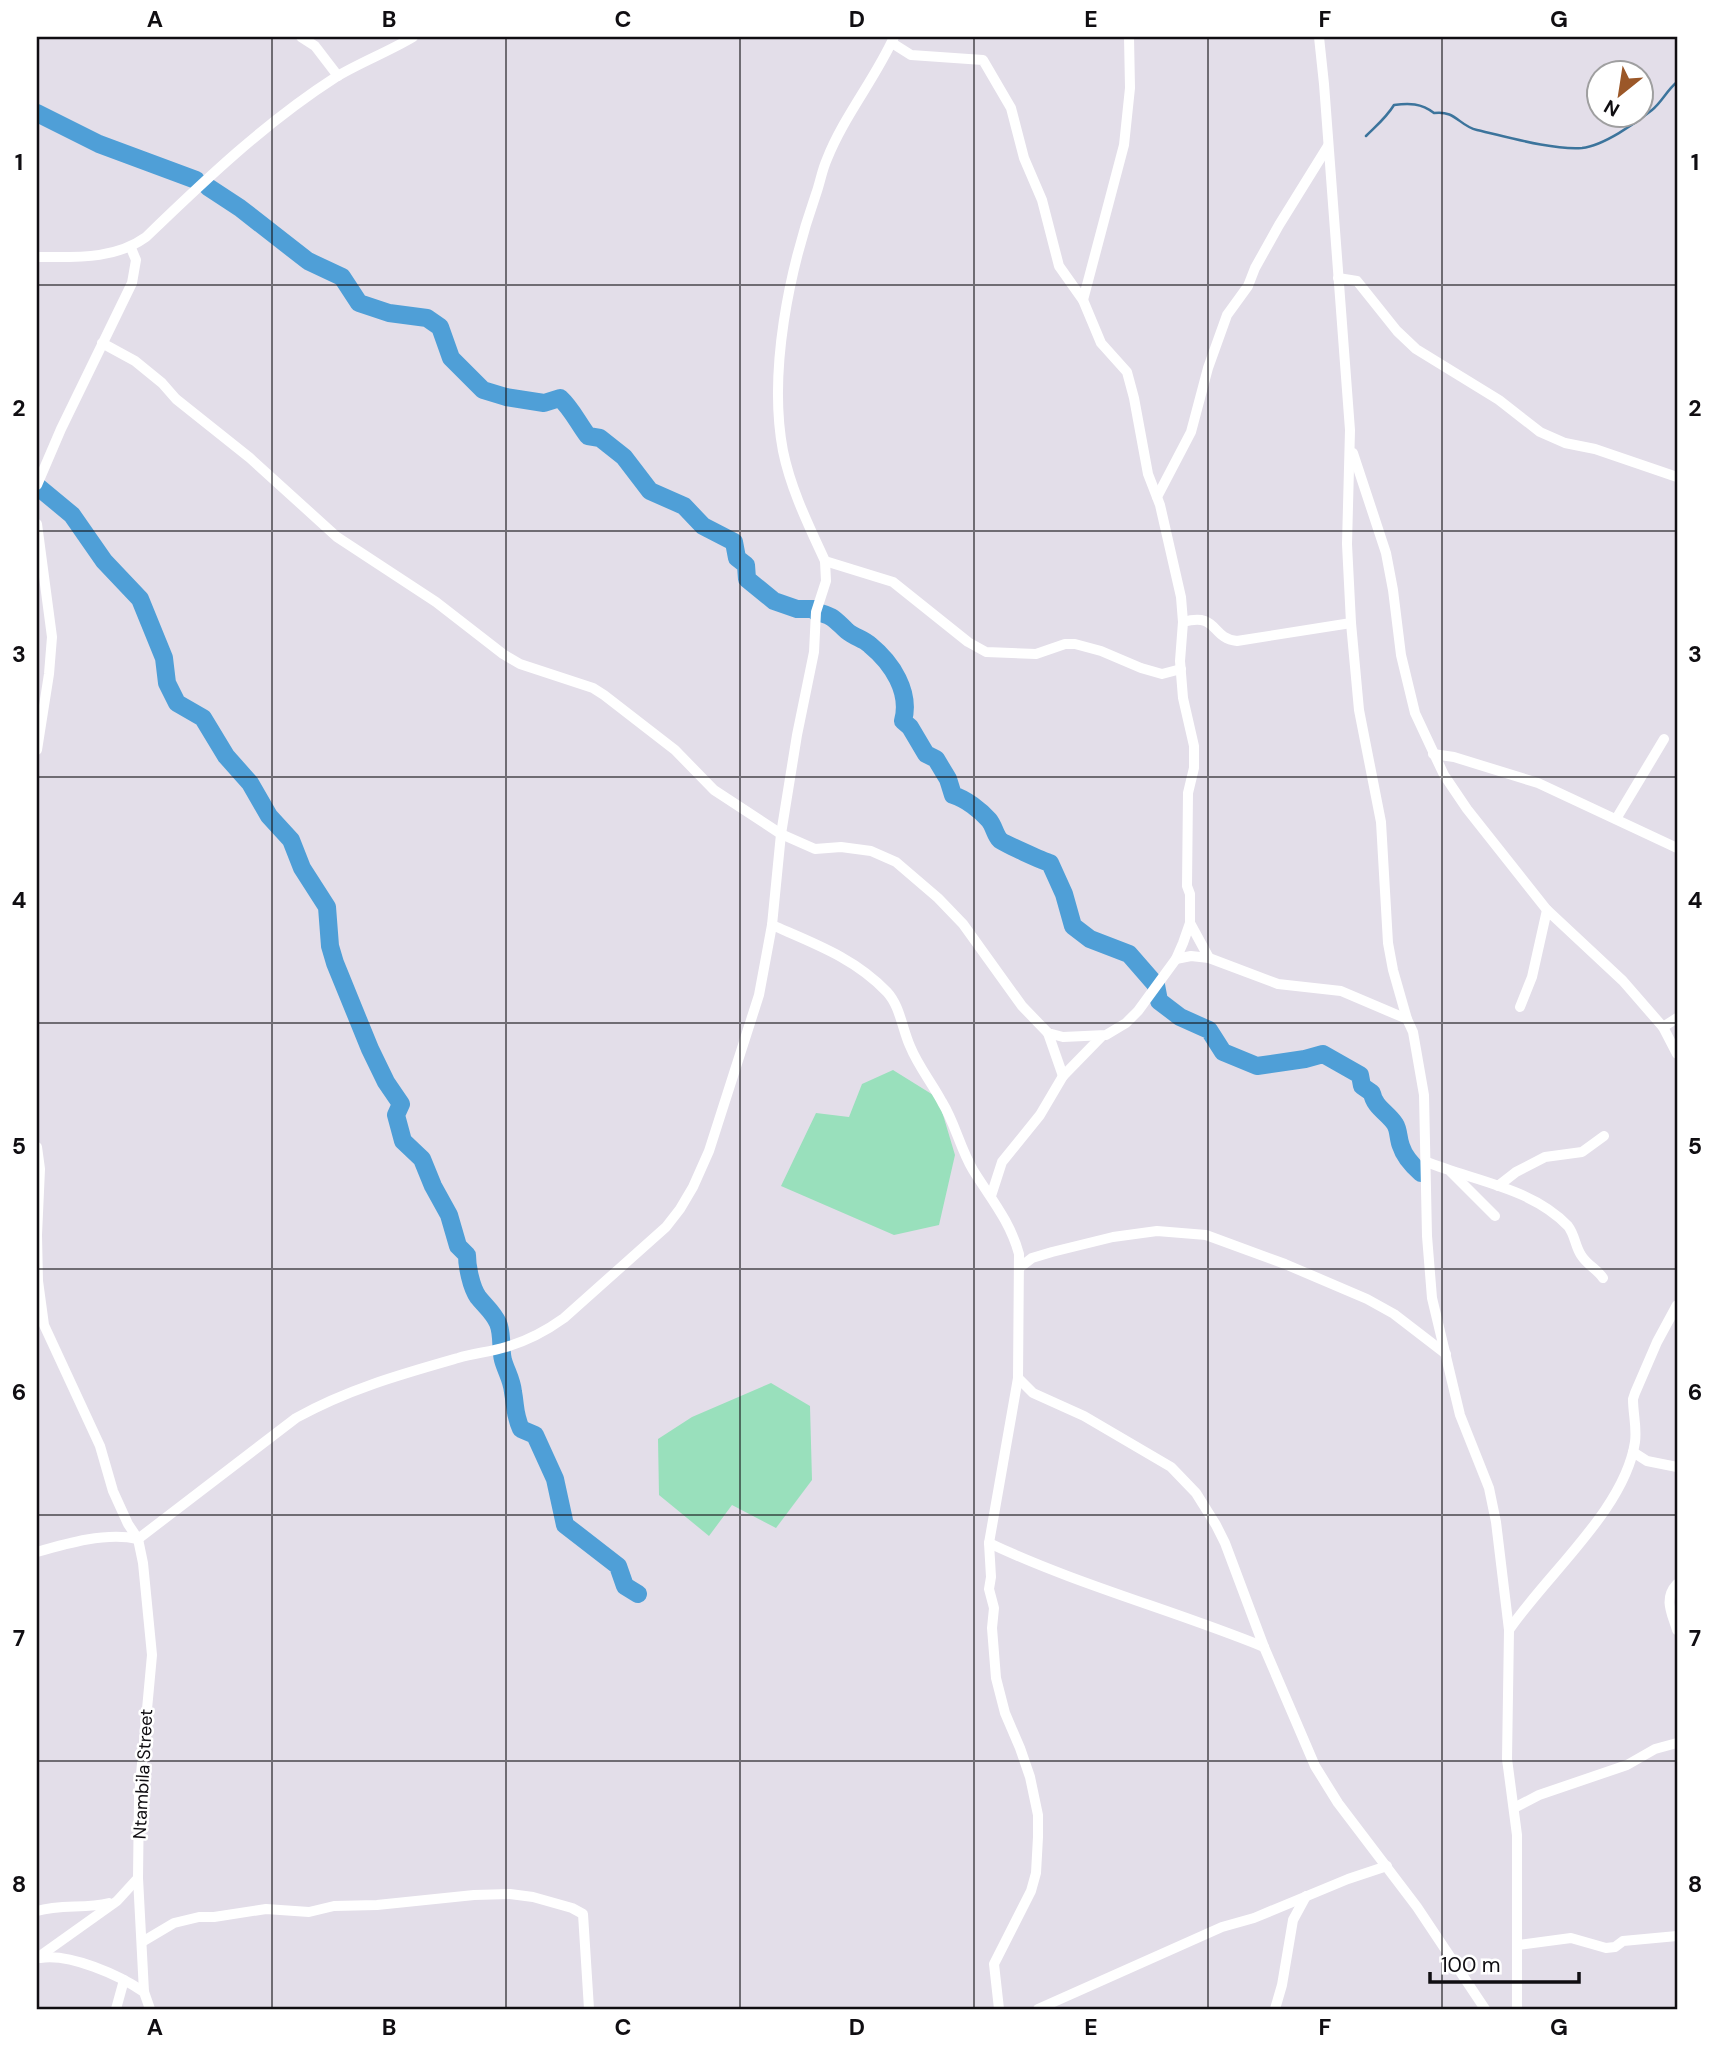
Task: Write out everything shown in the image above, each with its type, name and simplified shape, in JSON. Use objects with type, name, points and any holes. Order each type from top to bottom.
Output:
[{"type":"street","points":[[301,37],[315,46],[338,76]]},
{"type":"street","points":[[37,257],[86,257],[131,248],[234,153],[338,76],[413,37]]},
{"type":"street","points":[[1083,300],[1124,145],[1130,88],[1129,37]]},
{"type":"street","points":[[1319,37],[1350,446],[1347,544],[1359,710],[1381,822],[1388,943],[1393,970],[1420,1061],[1424,1095],[1432,1298],[1460,1415],[1489,1488],[1496,1521],[1509,1630],[1507,1759],[1517,1835],[1517,2009]]},
{"type":"street","points":[[37,1552],[94,1539],[124,1535],[138,1538],[296,1418],[316,1407],[362,1387],[481,1351],[525,1341],[550,1328],[666,1227],[693,1187],[709,1151],[754,1018],[772,925],[781,834],[797,735],[814,652],[816,612],[826,581],[825,561],[800,504],[783,452],[777,404],[779,362],[799,247],[827,158],[893,40],[911,55],[984,60],[990,68],[1011,108],[1024,158],[1042,201],[1059,266],[1083,300],[1101,343],[1128,372],[1148,474],[1157,497],[1181,597],[1183,698],[1194,746],[1194,768],[1188,793],[1187,886],[1190,894],[1190,923],[1176,959],[1138,1011],[1126,1023],[1102,1035],[1063,1076],[1040,1115],[1002,1162],[992,1196]]},
{"type":"street","points":[[1157,497],[1191,432],[1212,356],[1227,315],[1248,286],[1273,236],[1328,146]]},
{"type":"street","points":[[37,485],[132,283],[136,260],[131,248]]},
{"type":"street","points":[[1338,278],[1357,281],[1397,331],[1416,349],[1499,400],[1540,432],[1565,443],[1595,449],[1677,477]]},
{"type":"street","points":[[102,343],[135,361],[162,383],[176,400],[250,458],[337,537],[436,602],[503,654],[520,664],[593,688],[604,695],[675,750],[713,790],[781,834],[815,849],[841,847],[871,851],[896,862],[938,898],[963,924],[1021,1006],[1048,1034],[1063,1076]]},
{"type":"street","points":[[1350,446],[1386,552],[1405,675],[1415,713],[1444,775],[1467,809],[1547,910],[1623,981],[1662,1027],[1677,1054]]},
{"type":"street","points":[[37,524],[52,637],[50,674],[37,750]]},
{"type":"street","points":[[825,561],[893,582],[968,642],[986,652],[1036,654],[1075,643],[1162,674],[1181,669]]},
{"type":"street","points":[[1183,622],[1196,618],[1205,620],[1224,637],[1237,641],[1351,623]]},
{"type":"street","points":[[1616,819],[1664,738]]},
{"type":"street","points":[[1433,754],[1454,757],[1538,783],[1677,848]]},
{"type":"street","points":[[1520,1007],[1532,977],[1547,910]]},
{"type":"street","points":[[1190,923],[1209,958]]},
{"type":"street","points":[[772,925],[846,959],[890,995],[910,1047],[942,1102],[974,1171],[992,1196],[1014,1236],[1019,1254],[1018,1378],[989,1543],[989,1590],[994,1608],[992,1628],[996,1678],[1005,1713],[1030,1777],[1038,1815],[1038,1837],[1036,1873],[1031,1891],[994,1964],[999,2009]]},
{"type":"street","points":[[1176,959],[1191,956],[1209,958],[1278,984],[1341,991],[1407,1019]]},
{"type":"street","points":[[1662,1027],[1677,1018]]},
{"type":"street","points":[[1048,1034],[1063,1037],[1102,1035]]},
{"type":"street","points":[[1498,1186],[1516,1172],[1545,1157],[1582,1152],[1604,1136]]},
{"type":"street","points":[[37,1147],[40,1169],[38,1281],[44,1325],[100,1446],[113,1491],[128,1524],[138,1538]]},
{"type":"street","points":[[1427,1162],[1450,1172],[1498,1186],[1547,1209],[1568,1226],[1581,1256],[1603,1278]]},
{"type":"street","points":[[1450,1172],[1495,1216]]},
{"type":"street","points":[[1019,1268],[1032,1258],[1113,1237],[1157,1231],[1206,1235],[1264,1255],[1367,1299],[1394,1314],[1446,1354]]},
{"type":"street","points":[[1509,1630],[1614,1497],[1633,1452],[1636,1424],[1633,1399],[1657,1342],[1677,1305]]},
{"type":"street","points":[[1018,1378],[1033,1393],[1084,1416],[1156,1457],[1184,1478],[1216,1525],[1315,1766],[1338,1803],[1452,1957],[1485,2009]]},
{"type":"street","points":[[1633,1452],[1647,1461],[1677,1467]]},
{"type":"street","name":"Ntambila Street","points":[[138,1538],[152,1655],[139,1796],[138,1878],[144,1992],[150,2009]]},
{"type":"street","points":[[989,1543],[1037,1565],[1216,1627],[1264,1647]]},
{"type":"street","points":[[1677,1584],[1668,1603],[1677,1630]]},
{"type":"street","points":[[1514,1808],[1539,1795],[1627,1765],[1654,1749],[1676,1745]]},
{"type":"street","points":[[1038,2009],[1222,1927],[1254,1918],[1387,1866]]},
{"type":"street","points":[[37,1958],[117,1901],[138,1878]]},
{"type":"street","points":[[142,1942],[174,1923],[266,1909],[309,1912],[334,1906],[377,1905],[474,1895],[533,1897],[572,1908],[583,1914],[589,2009]]},
{"type":"street","points":[[1275,2009],[1282,1985],[1293,1920],[1306,1896]]},
{"type":"street","points":[[37,1910],[73,1905],[99,1906],[117,1901]]},
{"type":"street","points":[[1518,1945],[1572,1938],[1606,1948],[1615,1947],[1623,1941],[1677,1936]]},
{"type":"street","points":[[37,1958],[63,1957],[124,1980],[144,1992]]},
{"type":"street","points":[[116,2009],[124,1980]]},
{"type":"green space","points":[[893,1070],[938,1098],[955,1155],[939,1225],[894,1235],[781,1186],[816,1113],[849,1117],[862,1084]]},
{"type":"green space","points":[[771,1383],[810,1406],[812,1480],[776,1528],[732,1505],[709,1536],[659,1495],[658,1439],[692,1417]]},
{"type":"waterway","points":[[1366,136],[1394,105],[1410,104],[1424,107],[1434,113],[1453,116],[1477,130],[1543,145],[1582,148],[1609,139],[1637,121],[1656,107],[1677,82]]},
{"type":"waterway","points":[[37,113],[99,144],[196,180]]},
{"type":"waterway","points":[[208,187],[240,208],[308,261],[342,277],[359,303],[389,313],[427,318],[440,327],[451,358],[483,390],[544,403],[560,398],[588,436],[600,438],[624,457],[650,491],[684,506],[703,526],[734,542],[737,558],[746,565],[747,579],[774,601],[797,609],[814,609],[833,618],[850,633],[868,643],[886,660],[898,679],[904,699],[903,721],[910,727],[926,754],[936,759],[948,779],[953,795],[968,802],[985,816],[1000,840],[1050,863],[1064,894],[1073,926],[1090,939],[1129,954],[1156,985],[1159,1001],[1180,1017],[1209,1030],[1223,1052],[1257,1066],[1323,1054],[1360,1075],[1362,1086],[1372,1093],[1378,1106],[1395,1124],[1404,1153],[1421,1173]]},
{"type":"waterway","points":[[37,486],[72,515],[104,561],[140,599],[164,658],[167,683],[177,703],[203,718],[226,756],[250,783],[269,816],[291,840],[302,868],[327,907],[330,946],[335,963],[370,1049],[386,1082],[401,1104],[396,1115],[403,1141],[422,1159],[449,1215],[458,1246],[467,1255],[476,1293],[498,1323],[503,1360],[511,1383],[516,1414],[521,1429],[535,1435],[555,1479],[565,1525],[618,1566],[625,1586],[638,1594]]}]
